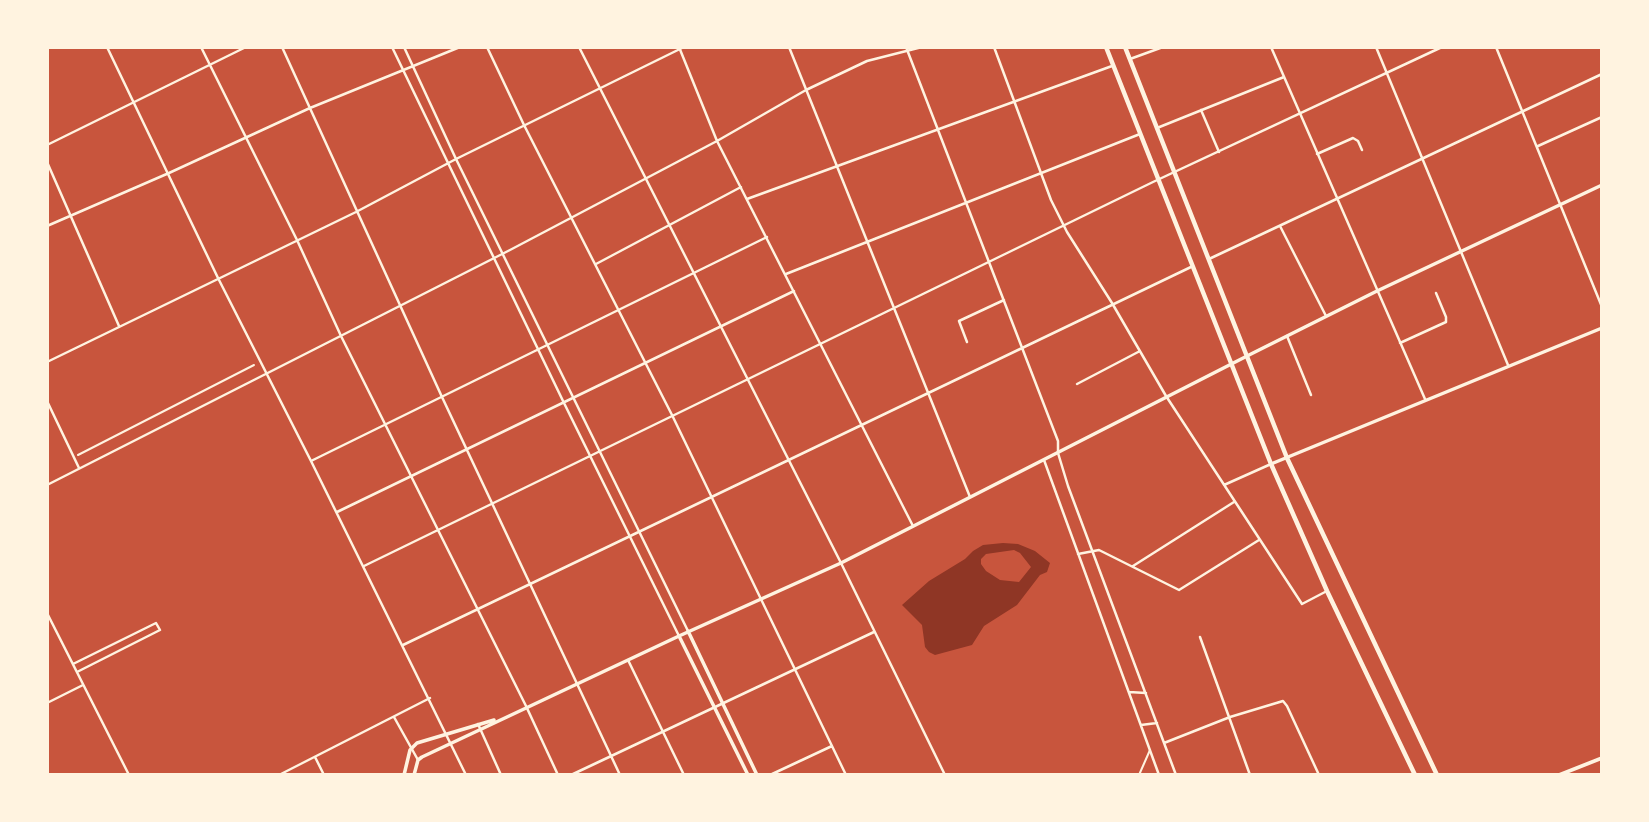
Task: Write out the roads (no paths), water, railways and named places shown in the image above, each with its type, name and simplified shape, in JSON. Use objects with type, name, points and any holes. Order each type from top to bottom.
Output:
[{"type":"main road","points":[[1107,47],[1157,181],[1270,464],[1415,775]]},
{"type":"main road","points":[[1125,47],[1287,458],[1437,775]]},
{"type":"street","points":[[107,47],[218,278],[312,461],[466,775]]},
{"type":"street","points":[[201,47],[297,240],[341,336],[527,706],[558,775]]},
{"type":"street","points":[[47,145],[246,47]]},
{"type":"street","points":[[282,47],[400,307],[620,775]]},
{"type":"street","points":[[392,47],[589,455],[748,775]]},
{"type":"street","points":[[404,47],[757,775]]},
{"type":"street","points":[[47,226],[310,108],[460,47]]},
{"type":"street","points":[[487,47],[646,363],[846,775]]},
{"type":"street","points":[[579,47],[841,563],[945,775]]},
{"type":"street","points":[[47,362],[356,212],[447,163],[684,47]]},
{"type":"street","points":[[789,47],[970,497]]},
{"type":"street","points":[[47,485],[503,254],[717,141],[806,90],[867,61],[922,47]]},
{"type":"street","points":[[994,47],[1041,173],[1064,226],[1166,396],[1302,604],[1327,591]]},
{"type":"street","points":[[1130,60],[1163,47]]},
{"type":"street","points":[[1271,47],[1425,400]]},
{"type":"street","points":[[1376,47],[1508,365]]},
{"type":"street","points":[[364,566],[892,308],[1442,47]]},
{"type":"street","points":[[1496,47],[1602,307]]},
{"type":"street","points":[[679,48],[717,141],[913,527]]},
{"type":"street","points":[[906,49],[1058,442],[1058,453],[1092,550],[1176,775]]},
{"type":"street","points":[[747,199],[1113,65]]},
{"type":"street","points":[[1208,259],[1602,74]]},
{"type":"street","points":[[1157,128],[1284,77]]},
{"type":"street","points":[[1201,110],[1219,152]]},
{"type":"street","points":[[1538,146],[1602,117]]},
{"type":"street","points":[[786,274],[1140,134]]},
{"type":"street","points":[[1317,153],[1353,138],[1358,141],[1362,150]]},
{"type":"street","points":[[47,162],[119,326]]},
{"type":"street","points":[[418,760],[498,719],[841,563],[1246,356],[1602,185]]},
{"type":"street","points":[[596,264],[741,187]]},
{"type":"street","points":[[1280,226],[1327,316]]},
{"type":"street","points":[[312,461],[767,237]]},
{"type":"street","points":[[403,645],[1191,267]]},
{"type":"street","points":[[337,513],[794,291]]},
{"type":"street","points":[[1400,343],[1446,322],[1436,293]]},
{"type":"street","points":[[967,342],[958,321],[1004,300]]},
{"type":"street","points":[[1224,485],[1602,328]]},
{"type":"street","points":[[1287,336],[1311,395]]},
{"type":"street","points":[[1077,384],[1140,351]]},
{"type":"street","points":[[78,455],[254,365]]},
{"type":"street","points":[[47,401],[79,468]]},
{"type":"street","points":[[1044,460],[1160,775]]},
{"type":"street","points":[[1133,566],[1234,502]]},
{"type":"street","points":[[1078,554],[1099,550],[1181,590],[1259,540]]},
{"type":"street","points":[[47,613],[129,775]]},
{"type":"street","points":[[73,664],[156,623],[160,629],[77,672]]},
{"type":"street","points":[[571,775],[874,632]]},
{"type":"street","points":[[1200,637],[1250,775]]},
{"type":"street","points":[[628,660],[684,775]]},
{"type":"street","points":[[47,703],[83,685]]},
{"type":"street","points":[[1129,692],[1146,693]]},
{"type":"street","points":[[279,775],[430,698]]},
{"type":"street","points":[[1164,743],[1230,717],[1283,701],[1319,775]]},
{"type":"street","points":[[394,717],[418,760],[414,775]]},
{"type":"street","points":[[404,775],[411,747],[422,740],[498,719]]},
{"type":"street","points":[[1141,725],[1157,723]]},
{"type":"street","points":[[478,724],[501,775]]},
{"type":"street","points":[[770,775],[832,746]]},
{"type":"street","points":[[1139,775],[1150,749]]},
{"type":"street","points":[[315,757],[324,775]]},
{"type":"street","points":[[1559,775],[1602,758]]}]
